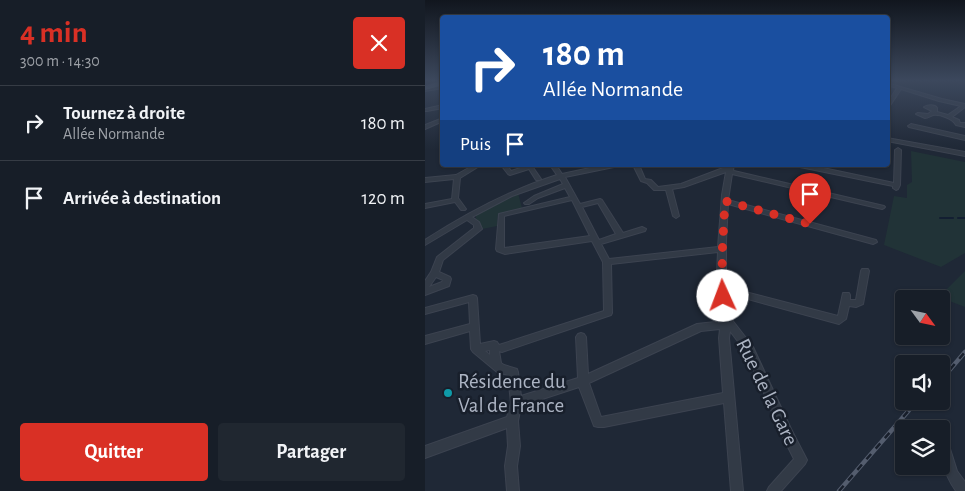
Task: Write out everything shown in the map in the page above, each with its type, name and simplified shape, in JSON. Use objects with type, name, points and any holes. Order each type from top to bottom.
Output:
[{"type":"street","points":[[949,117],[965,105]]},
{"type":"street","points":[[427,110],[440,107]]},
{"type":"street","points":[[932,113],[949,117],[957,121],[958,124],[965,125]]},
{"type":"street","points":[[425,127],[440,121]]},
{"type":"street","points":[[911,126],[965,138]]},
{"type":"street","points":[[890,140],[965,154]]},
{"type":"street","points":[[809,167],[896,186],[898,150]]},
{"type":"street","points":[[425,180],[457,177],[474,167]]},
{"type":"street","points":[[506,167],[510,173],[530,167],[538,179]]},
{"type":"street","points":[[502,348],[608,312],[607,262],[567,185],[554,167]]},
{"type":"street","points":[[425,243],[469,216],[509,195],[561,176],[604,167]]},
{"type":"street","points":[[638,167],[643,180],[649,181],[655,189],[682,186],[730,168],[882,207]]},
{"type":"street","points":[[730,168],[725,201],[722,249],[723,289],[729,322],[724,330],[724,334],[737,491]]},
{"type":"street","points":[[425,288],[435,273],[437,264],[446,254],[478,229],[477,224],[469,216],[463,214],[463,209],[456,200],[455,187],[457,177]]},
{"type":"street","points":[[527,203],[567,185]]},
{"type":"street","points":[[669,188],[676,216]]},
{"type":"street","points":[[574,198],[501,215],[500,249],[505,251],[595,241],[621,236],[642,229]]},
{"type":"street","points":[[425,206],[456,200]]},
{"type":"street","points":[[578,206],[600,201],[621,236]]},
{"type":"street","points":[[725,201],[873,242]]},
{"type":"street","points":[[607,262],[722,249]]},
{"type":"street","points":[[723,289],[841,319],[845,298],[856,304],[860,302],[865,271]]},
{"type":"street","points":[[425,292],[446,284],[447,279],[435,273]]},
{"type":"street","points":[[425,311],[473,298],[476,349],[501,369],[513,372],[517,403],[513,421],[514,446],[511,466],[513,491]]},
{"type":"street","points":[[517,403],[583,379],[594,378],[700,327],[717,326],[729,322]]},
{"type":"street","name":"Rue de la Gare","points":[[729,322],[749,348],[801,460],[773,491]]},
{"type":"street","points":[[425,340],[475,326]]},
{"type":"street","points":[[581,337],[583,379],[586,393],[598,422],[728,397]]},
{"type":"street","points":[[425,452],[513,421]]},
{"type":"street","points":[[950,467],[952,474],[964,491]]},
{"type":"shaded area","points":[[911,151],[965,162],[965,253],[941,267],[884,245],[894,196],[907,198],[907,185],[912,182]]},
{"type":"shaded area","points":[[518,193],[522,208],[498,215],[497,226],[482,229],[476,219],[476,215]]},
{"type":"shaded area","points":[[965,271],[965,307],[950,301],[950,290],[946,290]]},
{"type":"waterway","points":[[940,218],[953,218]]},
{"type":"waterway","points":[[958,218],[965,218]]},
{"type":"railway","points":[[950,370],[965,352]]},
{"type":"railway","points":[[839,491],[909,410]]},
{"type":"place","name":"Résidence du Val de France","points":[[448,393]]},
{"type":"route","points":[[723,296],[722,256],[725,201],[810,224]]}]
